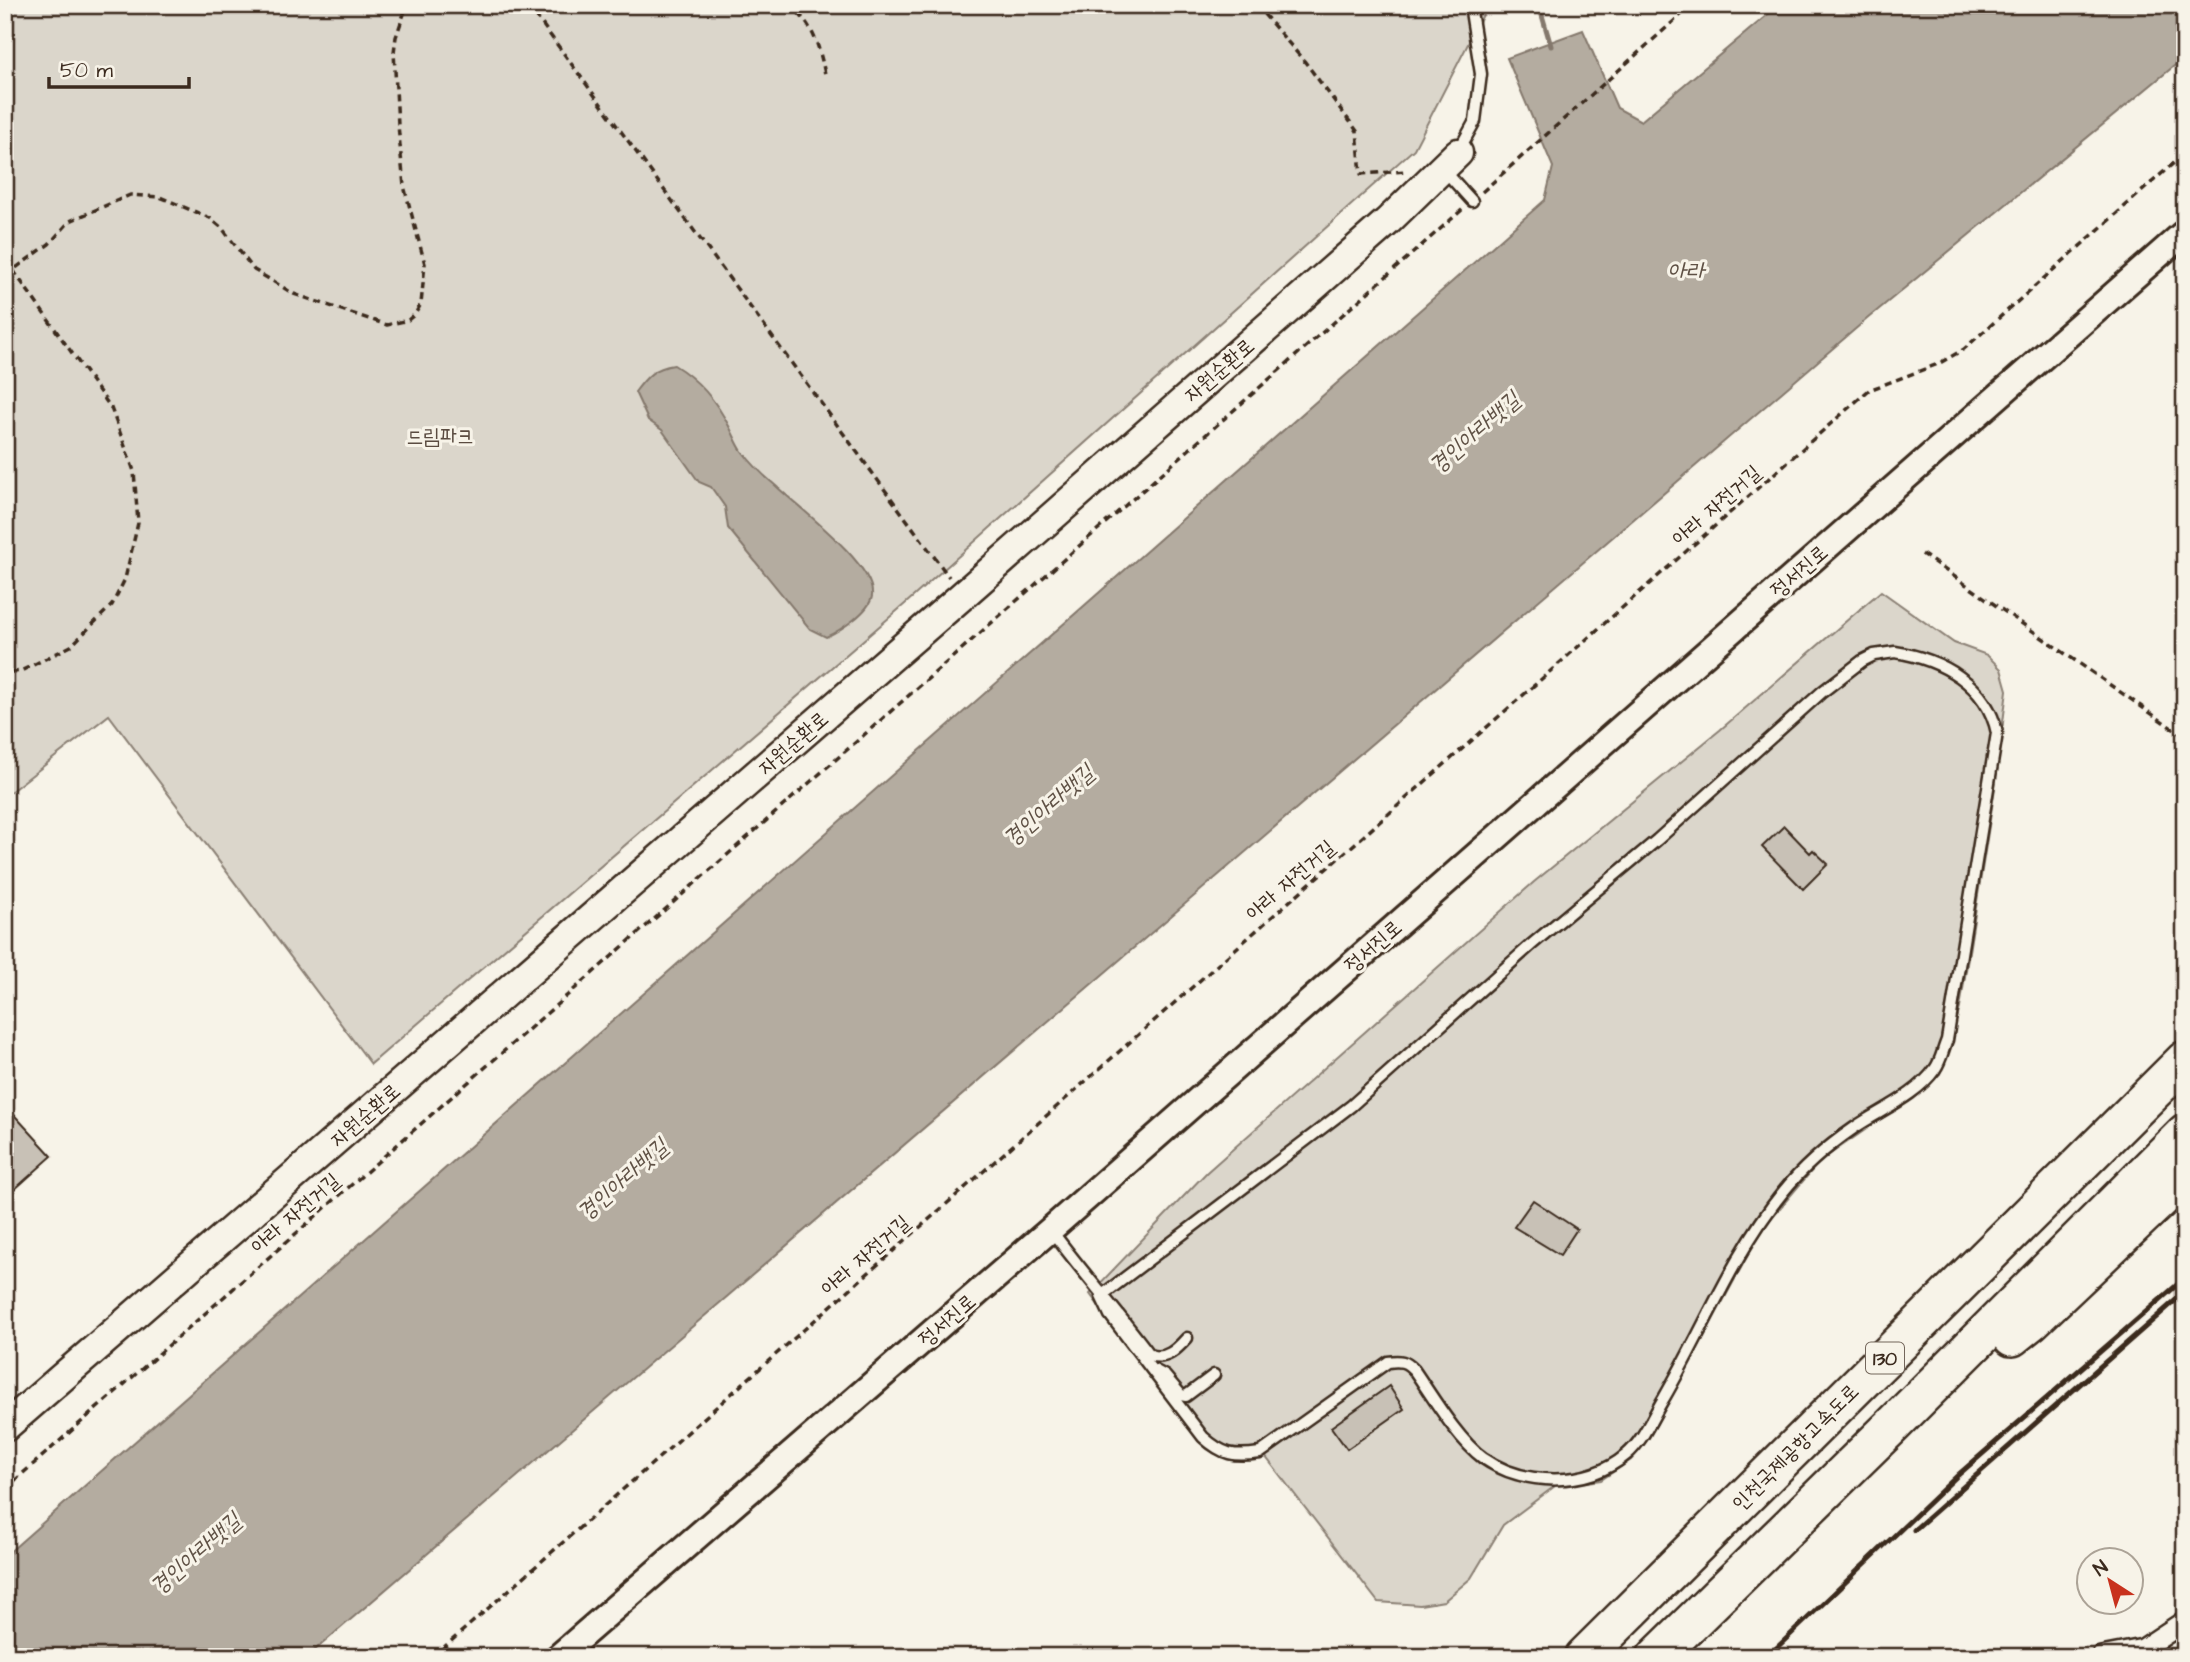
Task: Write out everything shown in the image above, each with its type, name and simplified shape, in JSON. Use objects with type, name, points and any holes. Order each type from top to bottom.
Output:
[{"type":"highway","name":"인천국제공항고속도로","points":[[1584,1657],[2185,1060]]},
{"type":"highway","name":"130","points":[[1656,1657],[2185,1133]]},
{"type":"highway","points":[[1893,1425],[2032,1321],[2185,1176]]},
{"type":"main road","name":"자원순환로","points":[[5,1427],[962,596],[1377,231],[1451,161]]},
{"type":"street","name":"정서진로","points":[[558,1657],[1051,1230],[2185,232]]},
{"type":"street","points":[[2101,1657],[2143,1649],[2185,1621]]},
{"type":"lane","name":"자원순환로","points":[[1451,161],[1475,121],[1480,74],[1470,5]]},
{"type":"lane","points":[[1451,161],[1472,201]]},
{"type":"lane","points":[[1895,652],[1915,655],[1950,669],[1981,698],[1995,723],[1997,733],[1947,1040],[1936,1069],[1916,1087],[1830,1146],[1786,1188],[1744,1246],[1678,1374],[1628,1454],[1611,1466],[1594,1473],[1544,1480],[1520,1476],[1483,1458],[1468,1445],[1414,1370],[1399,1360],[1388,1362],[1260,1452],[1238,1456],[1217,1450],[1203,1437],[1110,1315],[1101,1296],[1360,1099],[1531,945],[1657,841],[1822,692],[1861,661],[1874,655],[1895,652]]},
{"type":"lane","points":[[1051,1230],[1101,1296],[1118,1311],[1150,1355],[1155,1358],[1166,1357]]},
{"type":"lane","points":[[1156,1373],[1161,1361],[1187,1338]]},
{"type":"lane","points":[[1156,1373],[1165,1376],[1181,1395],[1186,1395],[1214,1375]]},
{"type":"path","points":[[5,272],[13,270],[49,244],[70,221],[130,195],[160,197],[211,218],[222,228],[254,270],[294,294],[387,324],[408,320],[421,304],[425,264],[404,186],[398,125],[394,52],[407,5]]},
{"type":"path","points":[[528,5],[962,596]]},
{"type":"path","points":[[789,5],[806,21],[816,37],[825,74]]},
{"type":"path","points":[[1256,5],[1305,62],[1357,131],[1361,174],[1451,161]]},
{"type":"path","name":"아라 자전거길","points":[[5,1489],[1692,5]]},
{"type":"path","name":"아라 자전거길","points":[[433,1657],[1869,390],[1938,364],[1964,349],[2185,153]]},
{"type":"path","points":[[5,235],[13,270],[111,408],[134,471],[138,523],[125,579],[112,605],[71,646],[21,671],[5,673]]},
{"type":"path","points":[[1922,555],[2185,737]]},
{"type":"green space","name":"드림파크","points":[[5,5],[1488,5],[1414,149],[905,604],[371,1064],[109,715],[5,796]]},
{"type":"green space","points":[[1881,591],[1954,643],[1987,655],[2001,669],[2007,690],[1995,788],[1960,1008],[1940,1074],[1900,1106],[1820,1161],[1762,1229],[1649,1438],[1631,1460],[1601,1480],[1555,1486],[1503,1525],[1471,1578],[1444,1601],[1420,1605],[1378,1602],[1265,1456],[1223,1457],[1200,1443],[1090,1294],[1207,1172],[1534,882],[1720,730]]},
{"type":"water","name":"아라","points":[[1779,5],[2185,5],[2185,57],[1867,319],[307,1657],[5,1657],[5,1556],[1545,200],[1553,167],[1507,58],[1583,30],[1617,108],[1641,121]]},
{"type":"water","points":[[674,365],[699,385],[713,401],[740,448],[754,465],[834,537],[862,569],[870,583],[870,602],[860,614],[838,630],[826,637],[810,629],[728,528],[725,507],[711,487],[699,482],[662,430],[648,420],[635,392],[652,374],[661,368]]},
{"type":"building","points":[[1784,826],[1810,853],[1813,850],[1828,864],[1803,889],[1762,847]]},
{"type":"building","points":[[5,1105],[52,1156],[5,1198]]},
{"type":"building","points":[[1533,1200],[1577,1229],[1560,1255],[1514,1227]]},
{"type":"building","points":[[1389,1386],[1404,1409],[1347,1449],[1331,1427]]},
{"type":"waterway","points":[[1539,5],[1551,46]]},
{"type":"railway","points":[[1767,1657],[1958,1475],[2185,1278]]},
{"type":"railway","points":[[1914,1530],[2185,1292]]},
{"type":"water label","name":"경인아라뱃길","points":[[1474,432]]},
{"type":"water label","name":"경인아라뱃길","points":[[1048,805]]},
{"type":"water label","name":"경인아라뱃길","points":[[622,1179]]},
{"type":"water label","name":"경인아라뱃길","points":[[195,1553]]}]
